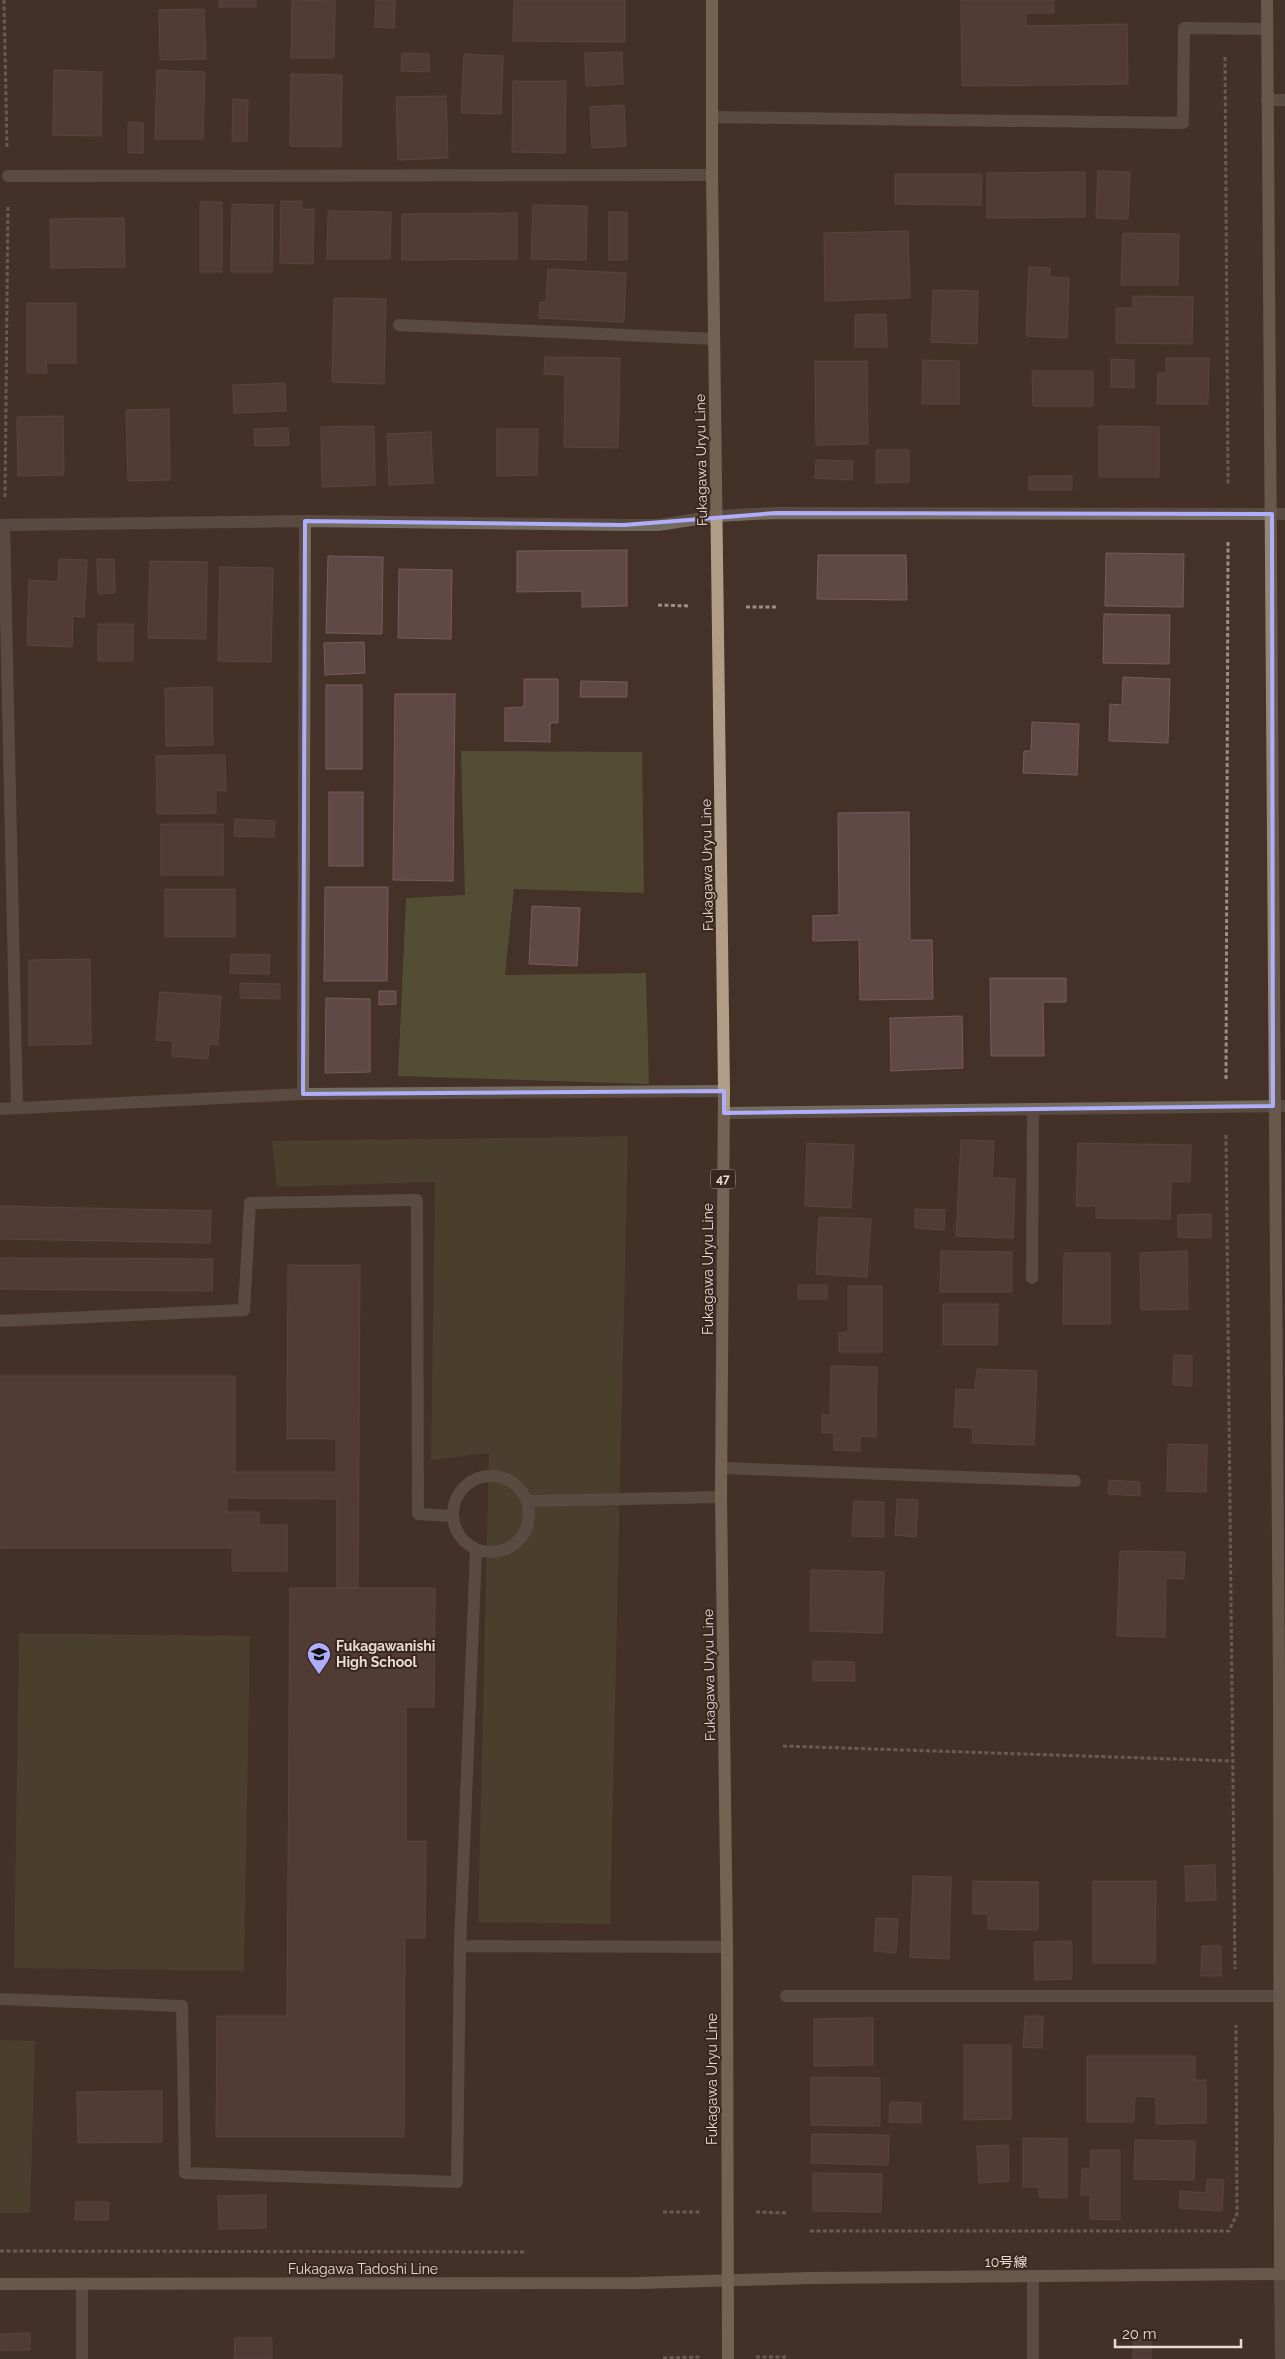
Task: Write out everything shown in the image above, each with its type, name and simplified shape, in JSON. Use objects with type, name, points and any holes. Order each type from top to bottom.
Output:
[{"type":"main road","name":"Fukagawa Uryu Line","points":[[712,0],[712,175],[724,1092],[722,1497],[727,1947],[726,2282],[728,2359]]},
{"type":"street","points":[[1267,0],[1279,1106],[1282,1684],[1278,1996],[1283,2274],[1281,2359]]},
{"type":"street","points":[[712,117],[1183,123],[1184,28],[1267,29]]},
{"type":"street","points":[[1268,100],[1285,100]]},
{"type":"street","points":[[8,176],[712,175]]},
{"type":"street","points":[[399,325],[714,339]]},
{"type":"street","points":[[17,1108],[2,525],[305,521],[658,525],[717,516],[776,513],[1285,514]]},
{"type":"street","points":[[303,1094],[305,521]]},
{"type":"street","points":[[0,1109],[303,1094],[724,1092]]},
{"type":"street","points":[[724,1113],[1279,1106]]},
{"type":"street","points":[[1032,1278],[1033,1109]]},
{"type":"street","points":[[0,1321],[244,1310],[250,1203],[417,1200],[418,1514],[452,1516]]},
{"type":"street","points":[[722,1468],[1075,1481]]},
{"type":"street","points":[[494,1475],[515,1483],[527,1501],[528,1523],[517,1542],[498,1553],[476,1550],[459,1536],[452,1516],[457,1494],[473,1480],[494,1475]]},
{"type":"street","points":[[527,1501],[722,1497]]},
{"type":"street","points":[[0,1999],[182,2006],[185,2174],[457,2182],[460,1946],[476,1550]]},
{"type":"street","points":[[460,1946],[727,1947]]},
{"type":"street","points":[[786,1996],[1278,1996]]},
{"type":"street","name":"10号線","points":[[726,2282],[809,2278],[1283,2274]]},
{"type":"street","points":[[1033,2277],[1033,2359]]},
{"type":"street","name":"Fukagawa Tadoshi Line","points":[[0,2284],[726,2282]]},
{"type":"street","points":[[82,2285],[82,2359]]},
{"type":"path","points":[[2,525],[8,176],[4,0]]},
{"type":"path","points":[[810,2231],[1229,2231],[1237,2214],[1234,1761],[1225,1106],[1228,514],[1225,29]]},
{"type":"path","points":[[783,1746],[1234,1761]]},
{"type":"path","points":[[0,2251],[532,2252]]},
{"type":"highlighted area","points":[[776,513],[1272,514],[1273,1106],[724,1113],[724,1091],[303,1094],[305,521],[624,525]]},
{"type":"shaded area","points":[[461,751],[642,752],[644,893],[514,889],[505,975],[646,973],[649,1084],[398,1076],[406,898],[465,895]]},
{"type":"shaded area","points":[[628,1136],[610,1924],[478,1922],[489,1453],[431,1460],[435,1182],[277,1187],[272,1141]]},
{"type":"shaded area","points":[[19,1633],[250,1636],[244,1971],[14,1968]]},
{"type":"shaded area","points":[[0,2040],[35,2041],[30,2213],[0,2213]]},
{"type":"building","points":[[219,0],[256,0],[256,7],[219,7]]},
{"type":"building","points":[[292,0],[335,1],[334,58],[291,58]]},
{"type":"building","points":[[376,0],[395,0],[394,28],[375,27]]},
{"type":"building","points":[[514,0],[625,0],[625,42],[513,41]]},
{"type":"building","points":[[961,0],[1054,0],[1054,13],[1026,13],[1026,26],[1127,24],[1128,84],[962,86]]},
{"type":"building","points":[[204,9],[206,59],[160,60],[159,10]]},
{"type":"building","points":[[622,52],[623,84],[586,86],[585,53]]},
{"type":"building","points":[[402,53],[429,54],[429,72],[401,71]]},
{"type":"building","points":[[464,54],[503,56],[501,114],[461,113]]},
{"type":"building","points":[[54,70],[102,72],[101,136],[53,135]]},
{"type":"building","points":[[157,70],[205,72],[203,139],[155,139]]},
{"type":"building","points":[[291,74],[342,75],[341,147],[290,146]]},
{"type":"building","points":[[513,81],[566,81],[565,153],[512,152]]},
{"type":"building","points":[[446,96],[448,158],[398,160],[396,97]]},
{"type":"building","points":[[233,99],[248,100],[247,141],[232,141]]},
{"type":"building","points":[[624,105],[626,146],[592,148],[590,107]]},
{"type":"building","points":[[128,122],[143,123],[143,153],[128,153]]},
{"type":"building","points":[[1098,171],[1130,172],[1128,219],[1096,218]]},
{"type":"building","points":[[1085,172],[1085,217],[987,218],[987,173]]},
{"type":"building","points":[[895,174],[982,174],[981,205],[895,204]]},
{"type":"building","points":[[281,201],[302,201],[302,209],[314,209],[313,264],[280,263]]},
{"type":"building","points":[[200,202],[222,202],[222,272],[200,272]]},
{"type":"building","points":[[232,204],[273,205],[272,272],[231,272]]},
{"type":"building","points":[[533,205],[587,206],[586,260],[531,259]]},
{"type":"building","points":[[328,211],[391,212],[390,259],[327,259]]},
{"type":"building","points":[[609,212],[627,212],[627,260],[609,260]]},
{"type":"building","points":[[517,213],[517,259],[402,260],[402,214]]},
{"type":"building","points":[[124,218],[125,267],[51,268],[50,219]]},
{"type":"building","points":[[908,231],[910,298],[825,301],[824,233]]},
{"type":"building","points":[[1123,233],[1179,234],[1178,285],[1121,285]]},
{"type":"building","points":[[1029,267],[1050,268],[1050,277],[1069,278],[1067,338],[1026,336]]},
{"type":"building","points":[[548,269],[626,273],[624,322],[539,318],[540,302],[546,302]]},
{"type":"building","points":[[933,290],[978,291],[977,344],[931,342]]},
{"type":"building","points":[[1133,296],[1193,297],[1192,344],[1116,343],[1116,308],[1133,308]]},
{"type":"building","points":[[334,298],[386,299],[384,384],[332,382]]},
{"type":"building","points":[[27,303],[76,303],[76,363],[46,363],[47,373],[27,373]]},
{"type":"building","points":[[886,314],[887,347],[855,347],[855,315]]},
{"type":"building","points":[[545,357],[620,358],[618,448],[564,447],[565,375],[544,374]]},
{"type":"building","points":[[1166,358],[1209,358],[1208,404],[1157,404],[1158,373],[1166,373]]},
{"type":"building","points":[[1111,359],[1134,360],[1134,388],[1111,387]]},
{"type":"building","points":[[923,360],[959,361],[959,404],[922,404]]},
{"type":"building","points":[[815,361],[867,361],[868,444],[816,445]]},
{"type":"building","points":[[1032,371],[1093,371],[1093,406],[1033,406]]},
{"type":"building","points":[[285,383],[286,411],[234,413],[233,385]]},
{"type":"building","points":[[169,409],[170,480],[128,481],[126,410]]},
{"type":"building","points":[[63,416],[64,475],[18,476],[17,417]]},
{"type":"building","points":[[374,426],[375,485],[322,487],[321,427]]},
{"type":"building","points":[[1099,426],[1159,427],[1159,477],[1099,477]]},
{"type":"building","points":[[288,428],[289,445],[255,446],[254,429]]},
{"type":"building","points":[[497,429],[538,429],[537,475],[497,476]]},
{"type":"building","points":[[431,432],[433,483],[389,485],[387,434]]},
{"type":"building","points":[[876,450],[909,450],[909,482],[876,483]]},
{"type":"building","points":[[816,460],[853,461],[852,480],[815,478]]},
{"type":"building","points":[[1029,476],[1072,476],[1072,490],[1029,490]]},
{"type":"building","points":[[627,550],[627,606],[582,607],[582,591],[517,592],[517,551]]},
{"type":"building","points":[[1106,553],[1184,554],[1183,607],[1105,606]]},
{"type":"building","points":[[818,555],[906,555],[907,600],[817,599]]},
{"type":"building","points":[[328,556],[383,557],[382,634],[326,633]]},
{"type":"building","points":[[59,559],[87,560],[84,617],[73,616],[72,647],[27,645],[29,580],[58,582]]},
{"type":"building","points":[[97,559],[114,559],[115,593],[98,594]]},
{"type":"building","points":[[150,561],[207,562],[206,639],[148,638]]},
{"type":"building","points":[[220,567],[273,568],[271,662],[218,661]]},
{"type":"building","points":[[399,569],[452,570],[451,639],[398,638]]},
{"type":"building","points":[[1104,614],[1170,615],[1169,664],[1103,663]]},
{"type":"building","points":[[98,624],[133,624],[133,661],[98,661]]},
{"type":"building","points":[[364,642],[365,673],[325,675],[324,643]]},
{"type":"building","points":[[1123,677],[1170,679],[1168,743],[1109,741],[1110,704],[1122,705]]},
{"type":"building","points":[[524,679],[558,679],[558,723],[550,723],[550,742],[505,741],[505,708],[524,707]]},
{"type":"building","points":[[581,681],[627,682],[627,697],[580,697]]},
{"type":"building","points":[[326,685],[362,685],[362,769],[326,769]]},
{"type":"building","points":[[212,687],[213,745],[166,746],[165,688]]},
{"type":"building","points":[[395,694],[455,694],[453,881],[393,880]]},
{"type":"building","points":[[1032,722],[1079,724],[1077,775],[1023,773],[1024,751],[1031,751]]},
{"type":"building","points":[[225,755],[226,791],[216,790],[216,813],[157,814],[156,756]]},
{"type":"building","points":[[329,792],[363,792],[363,866],[329,866]]},
{"type":"building","points":[[909,812],[910,940],[932,940],[933,999],[860,1000],[859,940],[813,941],[813,916],[839,915],[838,813]]},
{"type":"building","points":[[235,819],[275,821],[274,837],[234,836]]},
{"type":"building","points":[[161,824],[223,824],[223,875],[161,875]]},
{"type":"building","points":[[325,887],[388,887],[387,981],[324,981]]},
{"type":"building","points":[[165,889],[235,889],[235,937],[165,937]]},
{"type":"building","points":[[532,906],[580,908],[577,966],[529,964]]},
{"type":"building","points":[[231,954],[270,955],[269,974],[230,973]]},
{"type":"building","points":[[90,959],[91,1044],[29,1045],[29,960]]},
{"type":"building","points":[[990,978],[1066,978],[1066,1002],[1043,1002],[1044,1056],[991,1056]]},
{"type":"building","points":[[240,983],[280,984],[280,999],[240,998]]},
{"type":"building","points":[[379,991],[396,991],[396,1004],[379,1005]]},
{"type":"building","points":[[160,992],[221,996],[218,1045],[209,1044],[208,1059],[172,1056],[173,1041],[156,1040]]},
{"type":"building","points":[[326,998],[370,999],[370,1072],[325,1073]]},
{"type":"building","points":[[962,1016],[963,1068],[891,1071],[890,1018]]},
{"type":"building","points":[[961,1140],[994,1141],[992,1178],[1015,1179],[1013,1238],[956,1236]]},
{"type":"building","points":[[807,1143],[854,1145],[851,1208],[805,1206]]},
{"type":"building","points":[[1078,1143],[1191,1145],[1190,1182],[1171,1181],[1170,1219],[1096,1218],[1096,1206],[1076,1206]]},
{"type":"building","points":[[0,1206],[211,1211],[210,1243],[0,1239]]},
{"type":"building","points":[[915,1209],[945,1210],[944,1230],[915,1228]]},
{"type":"building","points":[[1211,1214],[1211,1238],[1178,1237],[1178,1215]]},
{"type":"building","points":[[819,1217],[871,1219],[867,1277],[816,1274]]},
{"type":"building","points":[[941,1251],[1012,1252],[1012,1292],[940,1292]]},
{"type":"building","points":[[1187,1251],[1188,1309],[1141,1310],[1140,1253]]},
{"type":"building","points":[[1064,1253],[1110,1253],[1110,1324],[1063,1324]]},
{"type":"building","points":[[0,1258],[213,1259],[212,1291],[0,1289]]},
{"type":"building","points":[[288,1265],[360,1265],[358,1588],[337,1588],[337,1499],[227,1498],[227,1512],[259,1512],[259,1525],[287,1525],[287,1571],[232,1571],[232,1548],[0,1548],[0,1376],[235,1376],[235,1472],[336,1472],[336,1439],[287,1439]]},
{"type":"building","points":[[798,1285],[827,1285],[827,1299],[798,1299]]},
{"type":"building","points":[[848,1286],[882,1286],[882,1352],[839,1352],[839,1333],[848,1332]]},
{"type":"building","points":[[943,1304],[998,1304],[997,1345],[943,1345]]},
{"type":"building","points":[[1174,1355],[1192,1356],[1192,1386],[1173,1385]]},
{"type":"building","points":[[831,1366],[877,1367],[876,1437],[860,1436],[860,1451],[834,1450],[834,1433],[822,1433],[822,1414],[830,1415]]},
{"type":"building","points":[[977,1369],[1037,1371],[1034,1445],[972,1443],[973,1428],[954,1427],[956,1389],[975,1390]]},
{"type":"building","points":[[1168,1444],[1207,1445],[1206,1492],[1167,1491]]},
{"type":"building","points":[[1109,1480],[1140,1482],[1140,1496],[1108,1494]]},
{"type":"building","points":[[897,1499],[918,1500],[916,1537],[895,1535]]},
{"type":"building","points":[[854,1501],[884,1502],[884,1537],[852,1536]]},
{"type":"building","points":[[1120,1551],[1185,1552],[1184,1579],[1166,1578],[1165,1637],[1117,1636]]},
{"type":"building","points":[[811,1570],[884,1572],[882,1633],[810,1631]]},
{"type":"building","points":[[290,1588],[435,1588],[434,1707],[406,1707],[406,1841],[426,1841],[425,1938],[405,1938],[404,2137],[216,2137],[217,2016],[287,2016]]},
{"type":"building","points":[[813,1661],[854,1662],[855,1681],[813,1681]]},
{"type":"building","points":[[1215,1865],[1216,1900],[1186,1901],[1185,1866]]},
{"type":"building","points":[[913,1876],[951,1877],[949,1959],[910,1957]]},
{"type":"building","points":[[973,1881],[1038,1882],[1038,1930],[988,1929],[988,1914],[973,1914]]},
{"type":"building","points":[[1093,1881],[1156,1881],[1155,1963],[1093,1963]]},
{"type":"building","points":[[876,1918],[898,1919],[896,1953],[874,1951]]},
{"type":"building","points":[[1072,1941],[1072,1979],[1035,1980],[1034,1942]]},
{"type":"building","points":[[1202,1946],[1221,1946],[1221,1976],[1201,1976]]},
{"type":"building","points":[[1025,2016],[1043,2016],[1042,2048],[1023,2047]]},
{"type":"building","points":[[873,2018],[873,2065],[814,2066],[814,2019]]},
{"type":"building","points":[[964,2045],[1011,2045],[1011,2119],[964,2120]]},
{"type":"building","points":[[1087,2056],[1195,2056],[1195,2080],[1206,2080],[1206,2123],[1156,2124],[1156,2097],[1135,2096],[1134,2122],[1087,2122]]},
{"type":"building","points":[[811,2077],[880,2078],[880,2126],[811,2125]]},
{"type":"building","points":[[162,2091],[162,2142],[78,2143],[77,2092]]},
{"type":"building","points":[[890,2102],[921,2103],[921,2123],[889,2122]]},
{"type":"building","points":[[812,2134],[889,2135],[888,2165],[811,2163]]},
{"type":"building","points":[[1023,2138],[1067,2139],[1067,2198],[1039,2197],[1039,2187],[1023,2187]]},
{"type":"building","points":[[1135,2140],[1195,2141],[1194,2180],[1134,2179]]},
{"type":"building","points":[[1008,2145],[1009,2181],[979,2183],[977,2146]]},
{"type":"building","points":[[1091,2150],[1120,2150],[1120,2220],[1090,2219],[1090,2195],[1081,2195],[1082,2168],[1090,2169]]},
{"type":"building","points":[[813,2173],[882,2174],[881,2212],[813,2211]]},
{"type":"building","points":[[1207,2179],[1224,2180],[1222,2211],[1179,2208],[1180,2191],[1206,2193]]},
{"type":"building","points":[[266,2195],[266,2228],[219,2229],[218,2196]]},
{"type":"building","points":[[76,2202],[109,2202],[108,2220],[75,2220]]},
{"type":"building","points":[[30,2333],[30,2350],[0,2350],[0,2334]]},
{"type":"building","points":[[1134,2337],[1151,2337],[1151,2359],[1133,2359]]},
{"type":"building","points":[[235,2338],[272,2338],[272,2359],[234,2359]]},
{"type":"place","name":"Fukagawanishi High School","points":[[319,1675]]}]
